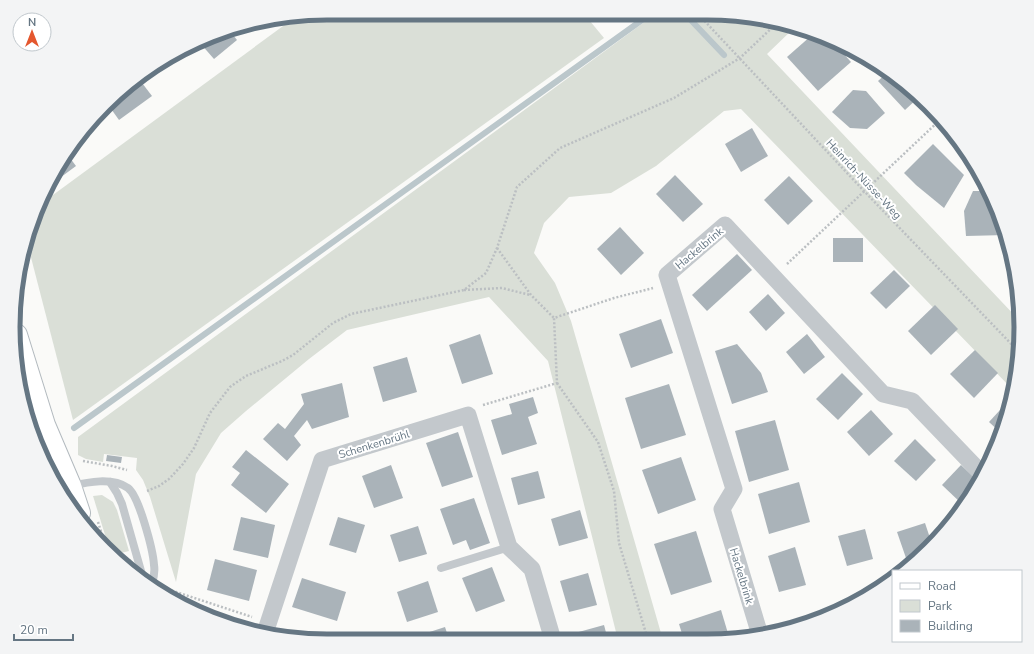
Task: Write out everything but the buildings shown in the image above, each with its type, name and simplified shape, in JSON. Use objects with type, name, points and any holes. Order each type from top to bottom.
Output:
[{"type":"main road","points":[[22,353],[58,474]]},
{"type":"street","name":"Hackelbrink","points":[[758,629],[722,509],[734,490],[667,275],[725,225],[883,394],[912,401],[978,470]]},
{"type":"street","points":[[468,415],[509,547],[532,569],[551,634]]},
{"type":"street","name":"Schenkenbrühl","points":[[267,628],[322,460],[468,415]]},
{"type":"lane","points":[[110,482],[122,504],[141,572]]},
{"type":"lane","points":[[64,485],[110,482],[128,488],[135,497],[152,552],[154,575],[153,580]]},
{"type":"lane","points":[[441,568],[509,547]]},
{"type":"path","name":"Heinrich-Nüsse-Weg","points":[[704,20],[864,191],[1013,346]]},
{"type":"path","points":[[464,290],[486,273],[497,248],[517,187],[560,148],[674,98],[740,58],[773,27]]},
{"type":"path","points":[[773,277],[936,123]]},
{"type":"path","points":[[497,248],[531,295],[554,318],[557,383],[598,442],[614,491],[619,543],[646,634]]},
{"type":"path","points":[[554,318],[614,298],[670,283]]},
{"type":"path","points":[[143,493],[159,486],[169,479],[183,464],[194,448],[210,413],[230,387],[246,376],[293,355],[333,323],[351,314],[464,290],[502,288],[531,295]]},
{"type":"path","points":[[468,415],[474,408],[557,383]]},
{"type":"path","points":[[167,589],[267,628]]},
{"type":"green space","points":[[327,20],[589,20],[604,38],[73,420],[29,251],[36,228],[49,198],[287,23]]},
{"type":"green space","points":[[647,20],[727,21],[767,26],[791,31],[767,54],[1013,314],[1013,347],[1008,385],[741,109],[724,111],[656,166],[611,193],[569,197],[544,223],[534,253],[555,283],[571,321],[661,634],[616,634],[548,361],[489,297],[347,330],[309,359],[221,433],[196,474],[176,582],[150,497],[143,480],[136,470],[137,458],[104,454],[103,462],[86,459],[78,455],[78,437]]},
{"type":"green space","points":[[102,495],[113,502],[117,510],[129,551],[120,553],[107,541],[93,496]]},
{"type":"waterway","points":[[74,428],[642,20]]},
{"type":"waterway","points":[[691,20],[724,55]]}]
